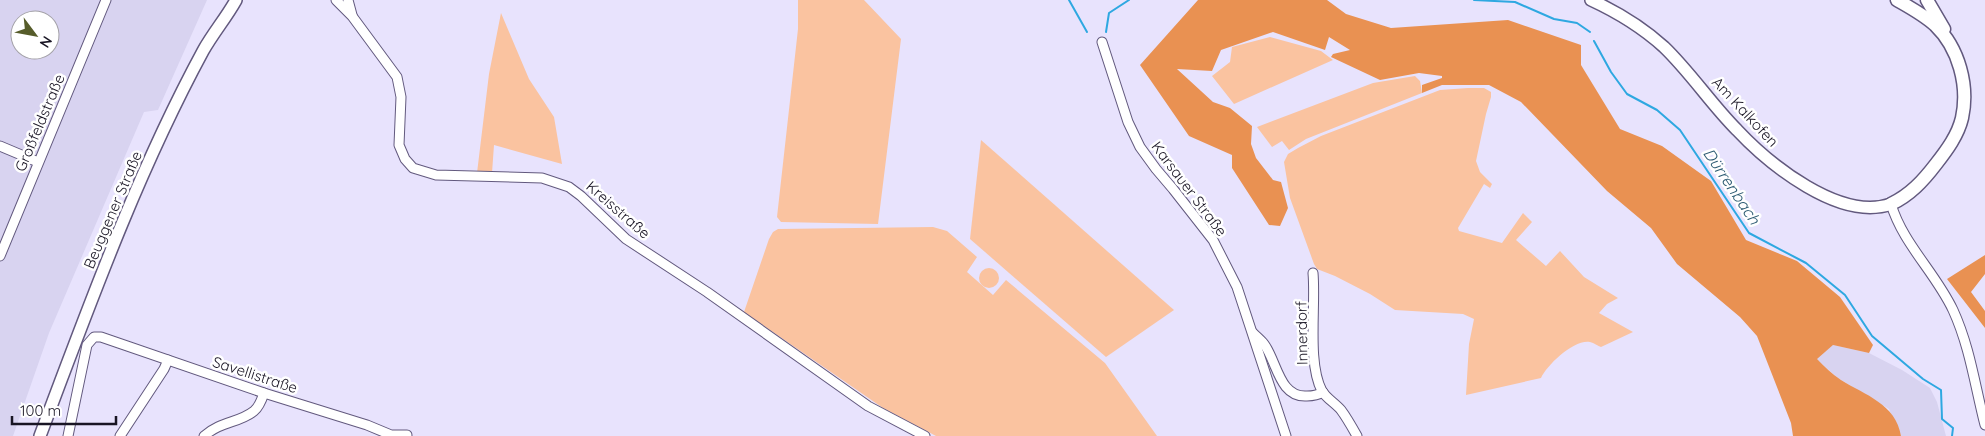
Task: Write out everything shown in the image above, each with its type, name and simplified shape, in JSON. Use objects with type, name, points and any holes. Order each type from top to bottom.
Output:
[{"type":"highway","points":[[1897,0],[1931,22],[1951,45]]},
{"type":"highway","points":[[1891,204],[1907,196],[1938,162],[1954,137],[1962,118],[1964,94],[1958,62],[1939,19],[1927,0]]},
{"type":"main road","name":"Am Kalkofen","points":[[1591,0],[1623,16],[1664,47],[1737,130],[1764,156],[1793,177],[1822,194],[1851,205],[1874,207],[1891,204]]},
{"type":"main road","name":"Beuggener Straße","points":[[40,436],[117,237],[150,161],[202,53],[213,33],[236,2]]},
{"type":"street","name":"Großfeldstraße","points":[[0,256],[106,0]]},
{"type":"street","name":"Kreisstraße","points":[[336,0],[352,16],[397,77],[402,97],[400,145],[405,160],[413,168],[436,175],[542,178],[569,187],[626,239],[708,292],[868,406],[925,436]]},
{"type":"street","name":"Kreisstraße","points":[[348,0],[352,16]]},
{"type":"street","name":"Karsauer Straße","points":[[1102,42],[1122,107],[1140,147],[1213,240],[1237,287],[1286,436]]},
{"type":"street","points":[[0,146],[38,162]]},
{"type":"street","points":[[1891,204],[1902,230],[1939,285],[1953,310],[1967,347],[1985,425]]},
{"type":"street","name":"Innerdorf","points":[[1313,273],[1315,292],[1314,362],[1323,392],[1343,412],[1357,436]]},
{"type":"street","name":"Innerdorf","points":[[1251,331],[1265,345],[1281,378],[1290,391],[1305,396],[1323,392]]},
{"type":"street","name":"Savellistraße","points":[[68,436],[87,345],[94,337],[101,337],[264,394],[367,425],[391,436],[407,435]]},
{"type":"street","points":[[120,436],[168,360]]},
{"type":"street","points":[[204,436],[214,427],[244,417],[256,410],[264,394]]},
{"type":"shaded area","points":[[0,0],[207,0],[158,110],[144,112],[49,333],[13,436],[0,436]]},
{"type":"shaded area","points":[[798,0],[864,0],[901,39],[878,224],[781,222],[777,217],[798,29]]},
{"type":"shaded area","points":[[1198,0],[1327,0],[1346,14],[1391,28],[1508,20],[1581,45],[1581,65],[1620,129],[1662,146],[1711,181],[1746,240],[1797,261],[1840,297],[1873,345],[1869,353],[1833,345],[1817,359],[1838,378],[1886,408],[1898,425],[1901,436],[1793,436],[1791,423],[1757,336],[1740,317],[1677,264],[1651,228],[1607,191],[1521,102],[1489,85],[1442,85],[1422,93],[1422,85],[1442,78],[1442,76],[1419,73],[1380,80],[1331,57],[1333,54],[1350,50],[1329,37],[1325,50],[1273,32],[1221,50],[1212,71],[1177,69],[1213,102],[1230,108],[1252,126],[1251,144],[1256,158],[1273,180],[1281,182],[1288,208],[1280,226],[1269,225],[1232,168],[1232,155],[1189,136],[1140,65]]},
{"type":"shaded area","points":[[501,13],[529,79],[554,117],[562,164],[494,145],[492,173],[477,173],[489,74]]},
{"type":"shaded area","points":[[1270,37],[1321,51],[1333,60],[1234,104],[1212,76],[1230,62],[1232,47]]},
{"type":"shaded area","points":[[1415,76],[1420,81],[1422,93],[1306,139],[1289,150],[1282,141],[1272,147],[1257,127],[1373,83]]},
{"type":"shaded area","points":[[1484,88],[1491,92],[1476,161],[1480,172],[1492,184],[1490,188],[1484,184],[1458,228],[1459,231],[1502,243],[1523,213],[1532,222],[1516,240],[1546,266],[1560,251],[1584,277],[1618,298],[1607,304],[1599,313],[1633,332],[1601,347],[1590,342],[1576,345],[1555,360],[1541,378],[1466,395],[1469,344],[1474,319],[1463,314],[1395,310],[1370,294],[1317,269],[1290,198],[1284,162],[1288,154],[1321,136],[1440,90]]},
{"type":"shaded area","points":[[981,140],[1174,310],[1106,357],[970,239]]},
{"type":"shaded area","points":[[933,227],[947,231],[977,257],[967,272],[993,295],[1006,280],[1105,363],[1157,436],[936,436],[883,408],[744,312],[769,239],[773,232],[778,229]]},
{"type":"shaded area","points":[[1985,255],[1985,274],[1971,292],[1985,311],[1985,328],[1947,279]]},
{"type":"shaded area","points":[[989,268],[996,271],[999,278],[996,285],[989,288],[982,285],[979,278],[982,271]]},
{"type":"shaded area","points":[[1833,345],[1869,353],[1902,370],[1930,388],[1937,402],[1946,436],[1901,436],[1889,409],[1838,378],[1816,359]]},
{"type":"waterway","name":"Dürrenbach","points":[[1069,0],[1087,32]]},
{"type":"waterway","name":"Dürrenbach","points":[[1106,32],[1109,13],[1129,0]]},
{"type":"waterway","name":"Dürrenbach","points":[[1474,0],[1515,2],[1554,19],[1577,23],[1590,32]]},
{"type":"waterway","name":"Dürrenbach","points":[[1594,41],[1611,72],[1627,94],[1657,110],[1680,130],[1749,233],[1806,263],[1845,295],[1872,336],[1923,379],[1941,390],[1942,419],[1953,428],[1952,436]]}]
